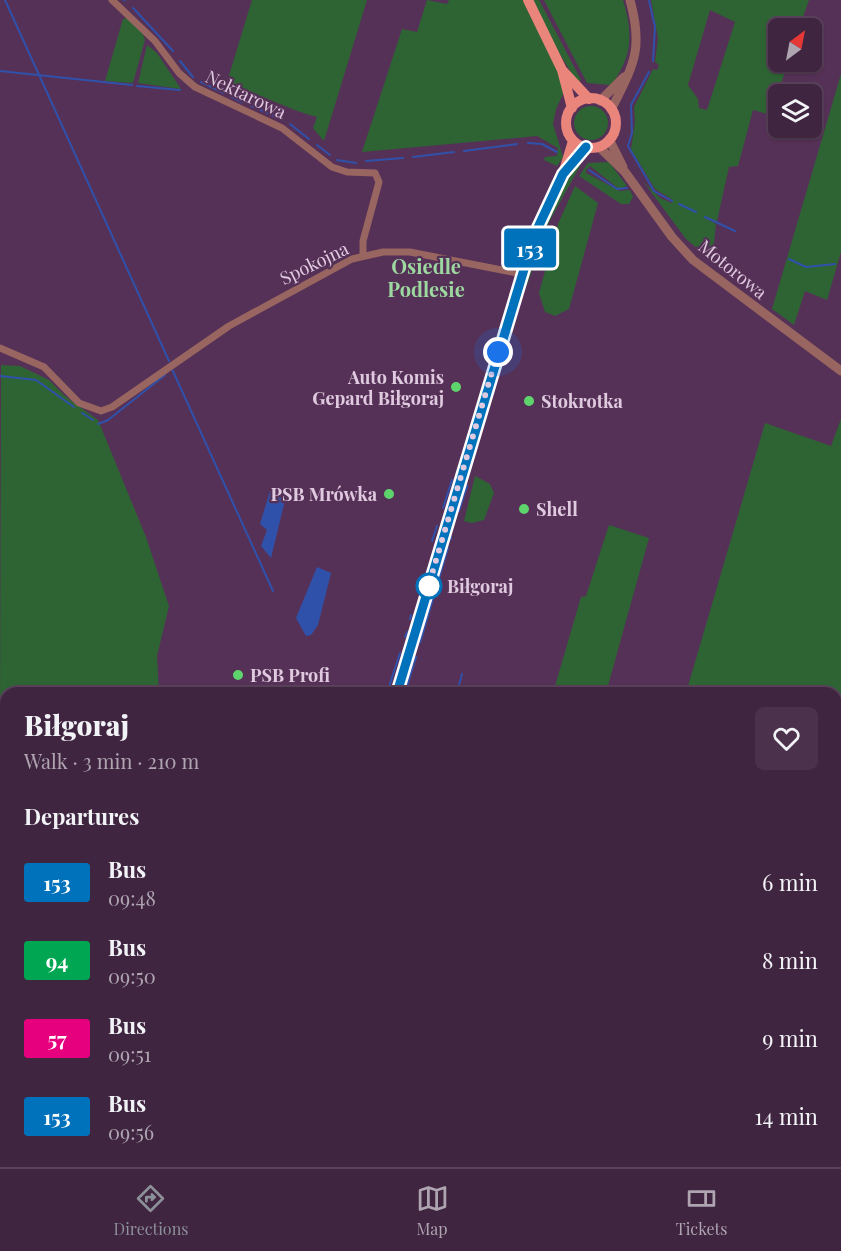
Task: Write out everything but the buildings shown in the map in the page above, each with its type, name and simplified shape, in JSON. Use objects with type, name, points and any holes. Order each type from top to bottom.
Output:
[{"type":"main road","points":[[399,687],[522,274],[540,222],[563,174],[573,141],[566,125],[572,108],[562,70],[528,0]]},
{"type":"main road","points":[[562,70],[595,100],[611,110],[615,126],[609,139],[599,147],[586,147],[573,141]]},
{"type":"main road","points":[[572,108],[595,100]]},
{"type":"main road","points":[[563,174],[586,147]]},
{"type":"street","name":"Nektarowa","points":[[112,0],[155,41],[179,73],[195,87],[282,128],[332,167],[347,172],[369,171],[377,175],[378,184],[362,245],[363,256]]},
{"type":"street","points":[[611,110],[630,71],[638,38],[630,0]]},
{"type":"street","points":[[595,100],[630,71]]},
{"type":"street","name":"Motorowa","points":[[609,139],[625,172],[672,237],[693,260],[841,371]]},
{"type":"street","name":"Motorowa","points":[[599,147],[625,172]]},
{"type":"street","name":"Spokojna","points":[[0,348],[44,367],[80,403],[100,411],[112,407],[172,363],[265,305],[332,268],[363,256],[415,252],[522,274]]},
{"type":"green space","points":[[252,0],[367,0],[324,141],[313,128],[317,117],[294,110],[227,82]]},
{"type":"green space","points":[[427,0],[447,4],[449,0],[523,0],[558,72],[564,92],[556,109],[553,124],[563,157],[557,166],[544,160],[545,157],[557,156],[558,148],[537,136],[362,152],[402,29],[417,32]]},
{"type":"green space","points":[[532,0],[539,0],[581,80],[577,82],[548,35]]},
{"type":"green space","points":[[544,0],[623,0],[628,23],[629,44],[624,65],[611,85],[587,83]]},
{"type":"green space","points":[[651,0],[809,0],[803,18],[768,18],[768,72],[785,72],[781,84],[768,84],[768,114],[753,110],[738,166],[729,167],[717,221],[703,217],[716,224],[714,243],[708,257],[686,239],[643,181],[660,198],[672,203],[673,200],[655,189],[631,149],[635,122],[634,107],[653,69],[657,70],[659,65],[655,62],[658,38]],"holes":[[[710,10],[735,22],[707,110],[699,108],[698,99],[688,85]]]},
{"type":"green space","points":[[127,18],[143,34],[145,40],[133,83],[105,81],[123,19]]},
{"type":"green space","points":[[147,45],[157,53],[181,89],[138,83]]},
{"type":"green space","points":[[841,74],[841,252],[827,300],[805,291],[794,325],[772,309]]},
{"type":"green space","points":[[591,106],[603,111],[608,123],[603,135],[591,140],[579,135],[574,123],[579,111]]},
{"type":"green space","points":[[609,162],[627,186],[619,189],[590,166],[586,173],[620,191],[630,190],[633,197],[629,204],[621,204],[579,176],[588,163]]},
{"type":"green space","points":[[577,164],[580,166],[548,224],[527,285],[523,284],[547,222]]},
{"type":"green space","points":[[575,186],[598,203],[569,309],[555,316],[545,312],[539,293],[558,224]]},
{"type":"green space","points":[[1,365],[20,366],[49,380],[65,396],[98,420],[146,537],[169,606],[157,656],[159,687],[0,687]]},
{"type":"green space","points":[[841,419],[841,687],[688,687],[765,423],[831,446]]},
{"type":"green space","points":[[475,476],[490,484],[494,493],[484,520],[472,523],[464,521]]},
{"type":"green space","points":[[609,525],[649,538],[608,687],[555,687],[581,597],[586,596]]},
{"type":"water","points":[[274,487],[284,491],[286,496],[271,558],[261,546],[267,530],[260,524],[270,491]]},
{"type":"water","points":[[317,567],[331,573],[318,625],[311,635],[306,636],[296,618]]},
{"type":"waterway","points":[[5,0],[169,361]]},
{"type":"waterway","points":[[649,0],[655,27],[653,61]]},
{"type":"waterway","points":[[133,8],[173,51]]},
{"type":"waterway","points":[[180,61],[193,77]]},
{"type":"waterway","points":[[0,71],[132,85]]},
{"type":"waterway","points":[[649,72],[631,105],[632,133],[628,146],[654,191],[672,201]]},
{"type":"waterway","points":[[201,82],[224,93]]},
{"type":"waterway","points":[[137,86],[180,90]]},
{"type":"waterway","points":[[232,97],[242,102]]},
{"type":"waterway","points":[[250,105],[283,120]]},
{"type":"waterway","points":[[290,124],[309,139]]},
{"type":"waterway","points":[[528,143],[542,144],[557,152]]},
{"type":"waterway","points":[[464,151],[517,144]]},
{"type":"waterway","points":[[317,145],[330,155]]},
{"type":"waterway","points":[[413,157],[454,152]]},
{"type":"waterway","points":[[366,161],[403,158]]},
{"type":"waterway","points":[[337,160],[356,163]]},
{"type":"waterway","points":[[589,170],[617,189],[627,188]]},
{"type":"waterway","points":[[679,204],[696,212]]},
{"type":"waterway","points":[[705,217],[735,231]]},
{"type":"waterway","points":[[789,259],[806,267],[835,264]]},
{"type":"waterway","points":[[172,369],[273,591]]},
{"type":"waterway","points":[[98,424],[108,420],[165,375]]},
{"type":"waterway","points":[[0,376],[36,380],[74,407]]},
{"type":"waterway","points":[[82,413],[93,420]]},
{"type":"waterway","points":[[443,508],[452,480]]},
{"type":"waterway","points":[[459,511],[467,486]]},
{"type":"waterway","points":[[432,541],[437,526]]},
{"type":"waterway","points":[[420,643],[448,548]]},
{"type":"waterway","points":[[410,619],[411,615]]},
{"type":"waterway","points":[[405,637],[407,632]]},
{"type":"waterway","points":[[389,687],[400,653]]},
{"type":"waterway","points":[[407,687],[416,657]]},
{"type":"waterway","points":[[459,687],[462,674]]},
{"type":"bus line","name":"153","points":[[399,687],[534,236],[563,174],[586,147]]},
{"type":"place","name":"Auto Komis Gepard Biłgoraj","points":[[456,387]]},
{"type":"place","name":"Stokrotka","points":[[529,401]]},
{"type":"place","name":"PSB Mrówka","points":[[389,494]]},
{"type":"place","name":"Shell","points":[[524,509]]},
{"type":"place","name":"Biłgoraj","points":[[429,586]]},
{"type":"place","name":"PSB Profi","points":[[238,675]]},
{"type":"district","name":"Osiedle Podlesie","points":[[426,276]]},
{"type":"route","points":[[429,586],[426,594],[498,352]]}]
